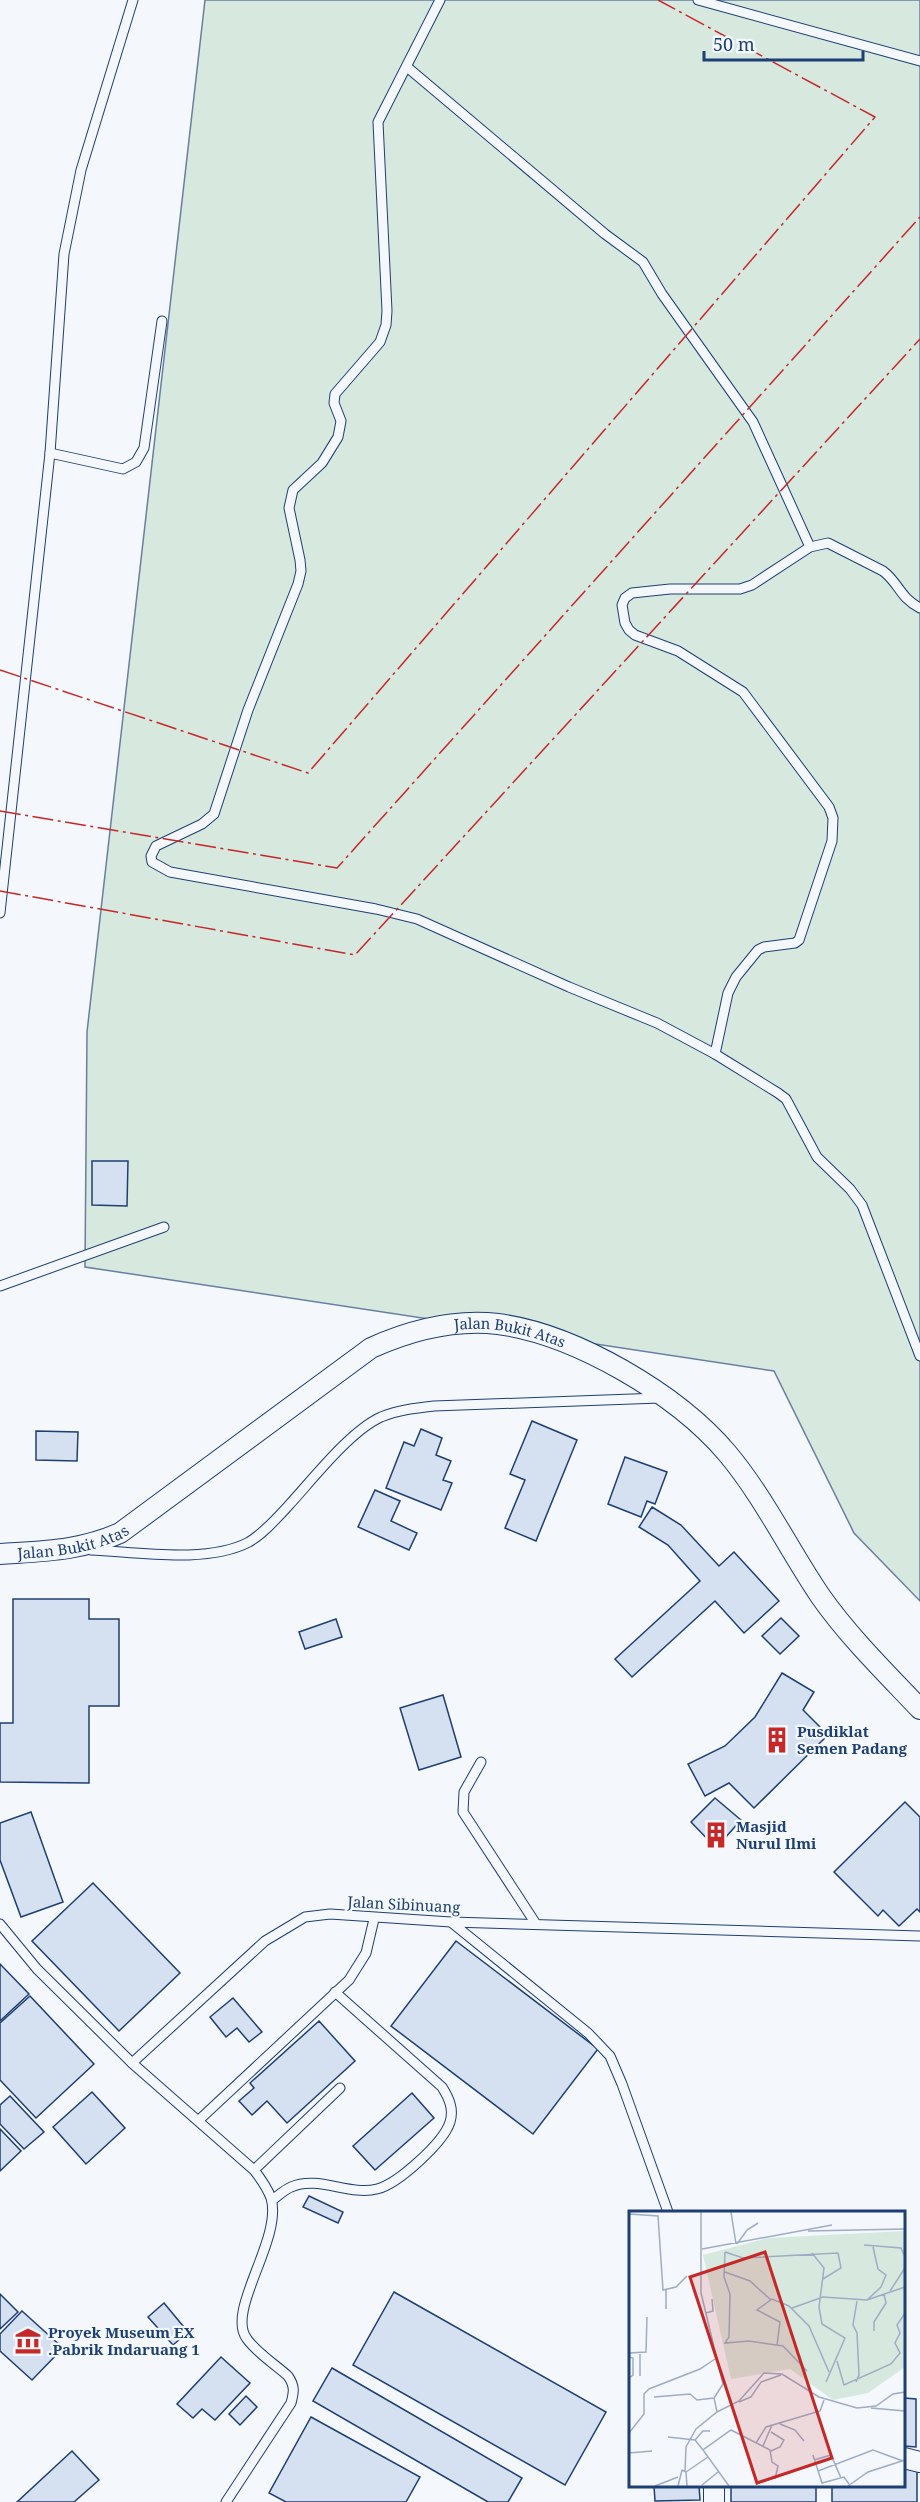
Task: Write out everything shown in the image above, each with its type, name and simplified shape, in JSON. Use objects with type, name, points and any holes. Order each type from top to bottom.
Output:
[{"type":"street","name":"Jalan Bukit Atas","points":[[0,1554],[74,1549],[101,1542],[120,1533],[351,1361],[386,1341],[450,1324],[499,1324],[525,1330],[587,1352],[667,1398],[706,1430],[748,1481],[822,1598],[848,1633],[920,1709]]},
{"type":"street","points":[[905,2458],[920,2462]]},
{"type":"lane","points":[[0,913],[50,453],[64,254],[69,219],[81,170],[133,0]]},
{"type":"lane","points":[[440,0],[407,67],[380,114],[377,130],[387,311],[384,335],[374,350],[335,394],[334,403],[341,422],[338,437],[329,455],[293,490],[290,498],[289,508],[301,572],[248,710],[218,806],[209,820],[156,846],[151,856],[157,866],[170,872],[376,909],[417,919],[569,987],[657,1023],[715,1054],[786,1099],[817,1157],[857,1197],[920,1356]]},
{"type":"lane","points":[[698,0],[920,61]]},
{"type":"lane","points":[[407,67],[605,234],[643,262],[662,294],[753,422],[810,547]]},
{"type":"lane","points":[[50,453],[123,469],[136,462],[144,448],[162,321]]},
{"type":"lane","points":[[715,1054],[729,993],[736,977],[764,946],[795,943],[799,940],[832,841],[833,818],[829,807],[743,692],[678,651],[635,635],[625,623],[622,605],[625,598],[632,593],[669,589],[740,589],[752,585],[810,547],[822,543],[834,544],[883,571],[890,576],[906,600],[920,608]]},
{"type":"lane","points":[[0,1286],[164,1227]]},
{"type":"lane","points":[[74,1549],[185,1554],[214,1552],[249,1541],[268,1527],[356,1434],[379,1418],[404,1409],[667,1398]]},
{"type":"lane","points":[[481,1762],[464,1792],[462,1812],[536,1924]]},
{"type":"lane","name":"Jalan Sibinuang","points":[[132,2063],[266,1941],[285,1927],[305,1917],[330,1914],[374,1919],[451,1922],[920,1936]]},
{"type":"lane","points":[[199,2120],[335,1992],[358,1966],[366,1953],[374,1919]]},
{"type":"lane","points":[[451,1922],[588,2033],[610,2056],[668,2211]]},
{"type":"lane","points":[[0,1924],[37,1969],[132,2063],[254,2170],[265,2184],[272,2200],[269,2238],[248,2296],[241,2326],[246,2339],[288,2376],[293,2384],[294,2393],[291,2403],[226,2502]]},
{"type":"lane","points":[[272,2200],[290,2187],[302,2184],[360,2191],[390,2185],[405,2175],[443,2134],[450,2121],[450,2100],[442,2087],[335,1992]]},
{"type":"lane","points":[[254,2170],[340,2088]]},
{"type":"shaded area","points":[[205,0],[920,0],[920,1601],[854,1533],[774,1371],[85,1267],[87,1032]]},
{"type":"building","points":[[92,1161],[128,1161],[127,1206],[92,1205]]},
{"type":"building","points":[[532,1421],[577,1440],[536,1541],[505,1528],[525,1480],[510,1474]]},
{"type":"building","points":[[421,1429],[442,1438],[436,1455],[451,1461],[443,1480],[452,1483],[441,1510],[386,1488],[404,1442],[414,1446]]},
{"type":"building","points":[[36,1431],[78,1432],[77,1461],[36,1460]]},
{"type":"building","points":[[625,1457],[667,1472],[655,1504],[647,1501],[641,1517],[608,1504]]},
{"type":"building","points":[[375,1490],[400,1501],[391,1521],[417,1533],[409,1550],[358,1527]]},
{"type":"building","points":[[652,1507],[681,1525],[719,1566],[734,1552],[779,1601],[744,1633],[715,1601],[632,1677],[615,1659],[700,1581],[668,1545],[639,1527]]},
{"type":"building","points":[[13,1599],[89,1599],[89,1619],[119,1619],[119,1706],[89,1706],[89,1783],[0,1782],[0,1723],[13,1723]]},
{"type":"building","points":[[781,1618],[799,1636],[780,1654],[762,1636]]},
{"type":"building","points":[[336,1619],[342,1637],[305,1649],[299,1632]]},
{"type":"building","name":"Pusdiklat Semen Padang","points":[[782,1673],[814,1692],[803,1710],[828,1735],[754,1808],[729,1783],[705,1796],[688,1764],[725,1746],[755,1717]]},
{"type":"building","points":[[443,1695],[461,1757],[419,1770],[400,1708]]},
{"type":"building","name":"Masjid Nurul Ilmi","points":[[715,1798],[741,1820],[716,1848],[691,1822]]},
{"type":"building","points":[[905,1802],[920,1817],[920,1912],[917,1909],[899,1926],[883,1910],[878,1916],[834,1872]]},
{"type":"building","points":[[31,1812],[63,1902],[21,1917],[0,1860],[0,1823]]},
{"type":"building","points":[[93,1883],[180,1973],[119,2031],[32,1941]]},
{"type":"building","points":[[456,1941],[598,2049],[533,2134],[391,2026]]},
{"type":"building","points":[[0,1964],[29,1994],[0,2021]]},
{"type":"building","points":[[30,1996],[94,2064],[36,2118],[0,2080],[0,2023]]},
{"type":"building","points":[[233,1998],[262,2032],[249,2042],[237,2028],[226,2037],[210,2017]]},
{"type":"building","points":[[319,2021],[355,2061],[287,2123],[267,2101],[252,2115],[239,2101],[254,2088],[250,2083]]},
{"type":"building","points":[[92,2092],[125,2128],[86,2164],[53,2127]]},
{"type":"building","points":[[412,2093],[434,2118],[375,2170],[353,2146]]},
{"type":"building","points":[[10,2096],[44,2132],[24,2149],[0,2124],[0,2105]]},
{"type":"building","points":[[0,2129],[21,2151],[0,2171]]},
{"type":"building","points":[[309,2196],[343,2212],[338,2223],[303,2207]]},
{"type":"building","points":[[394,2292],[606,2412],[565,2485],[353,2365]]},
{"type":"building","points":[[0,2294],[18,2312],[0,2329]]},
{"type":"building","points":[[164,2303],[188,2332],[173,2345],[148,2317]]},
{"type":"building","name":"Proyek Museum EX .Pabrik Indaruang 1","points":[[22,2311],[63,2348],[32,2380],[0,2351],[0,2334]]},
{"type":"building","points":[[221,2357],[250,2383],[215,2420],[202,2409],[193,2418],[177,2404]]},
{"type":"building","points":[[332,2368],[522,2478],[508,2502],[488,2502],[313,2401]]},
{"type":"building","points":[[246,2396],[257,2407],[240,2425],[229,2414]]},
{"type":"building","points":[[905,2398],[916,2399],[916,2447],[905,2446]]},
{"type":"building","points":[[311,2417],[420,2477],[406,2502],[286,2502],[269,2493]]},
{"type":"building","points":[[72,2451],[99,2480],[74,2502],[17,2502]]},
{"type":"building","points":[[905,2469],[917,2469],[917,2502],[832,2502],[832,2487],[905,2487]]},
{"type":"building","points":[[654,2487],[699,2487],[700,2500],[655,2501]]},
{"type":"building","points":[[731,2487],[816,2487],[816,2502],[731,2502]]},
{"type":"power","points":[[0,670],[308,773],[875,117],[658,0]]},
{"type":"power","points":[[0,811],[337,868],[920,217]]},
{"type":"power","points":[[0,891],[355,955],[920,339]]},
{"type":"place","name":"Pusdiklat Semen Padang","points":[[777,1740]]},
{"type":"place","name":"Masjid Nurul Ilmi","points":[[716,1835]]},
{"type":"place","name":"Proyek Museum EX .Pabrik Indaruang 1","points":[[28,2341]]}]
